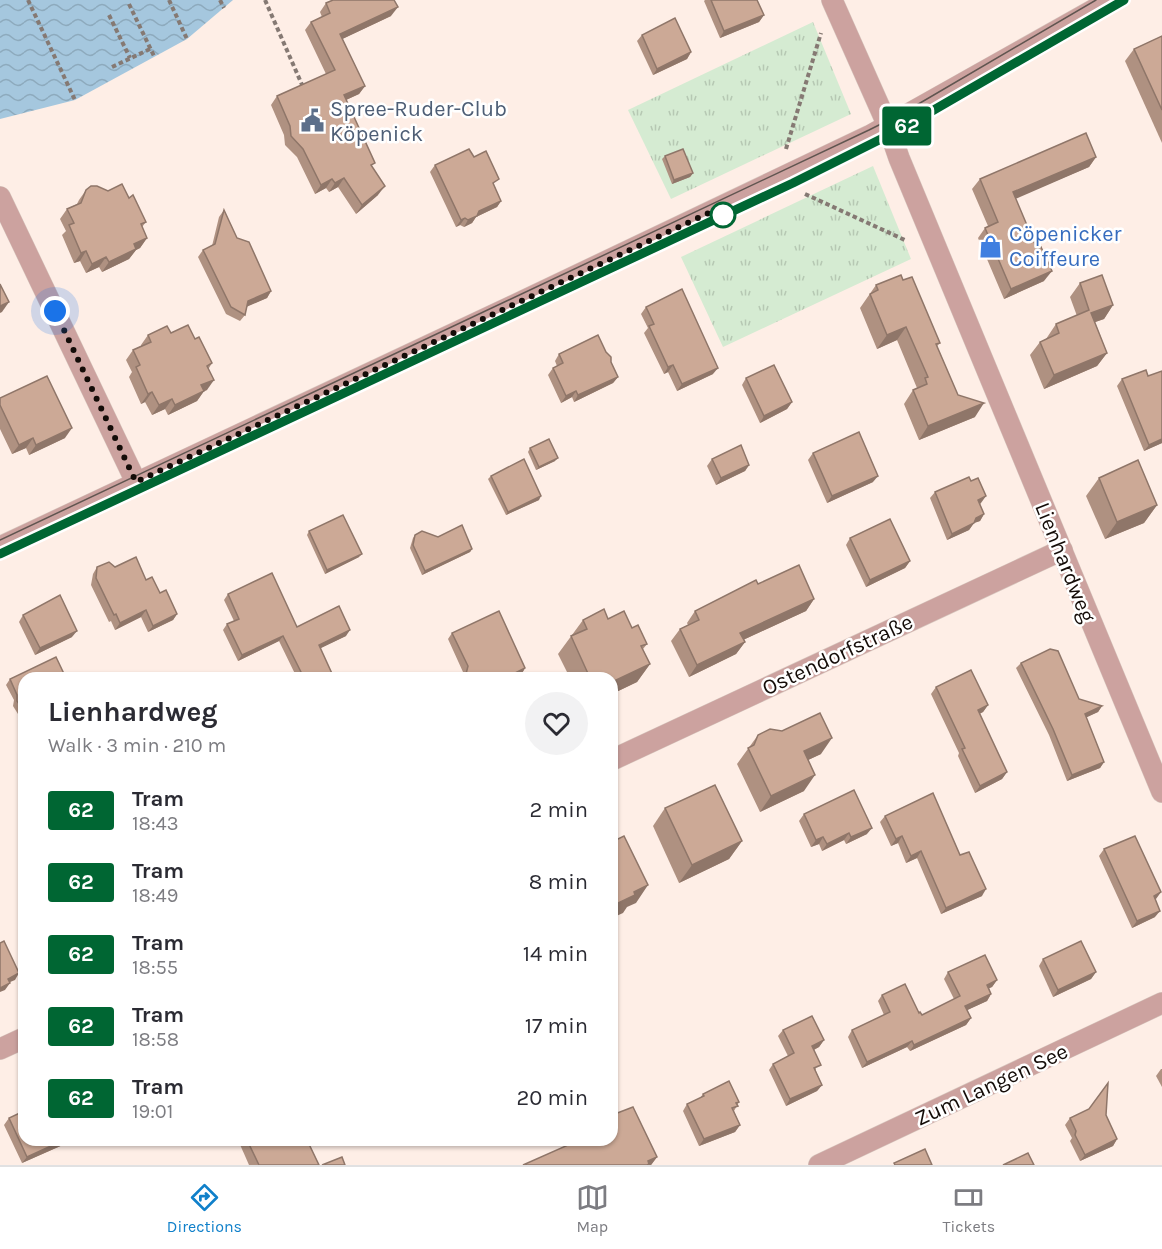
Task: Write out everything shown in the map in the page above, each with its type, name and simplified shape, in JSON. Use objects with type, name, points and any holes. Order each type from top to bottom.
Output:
[{"type":"street","name":"Lienhardweg","points":[[832,0],[888,126],[937,252],[1162,792]]},
{"type":"street","points":[[0,547],[888,126],[1111,0]]},
{"type":"street","points":[[0,197],[136,482]]},
{"type":"street","name":"Ostendorfstraße","points":[[618,757],[1062,550]]},
{"type":"street","name":"Zum Langen See","points":[[819,1165],[1162,1003]]},
{"type":"street","points":[[0,1049],[18,1041]]},
{"type":"path","points":[[28,0],[75,100]]},
{"type":"path","points":[[169,0],[187,39]]},
{"type":"path","points":[[220,0],[224,8]]},
{"type":"path","points":[[265,0],[304,89]]},
{"type":"path","points":[[129,4],[154,56]]},
{"type":"path","points":[[109,15],[130,58]]},
{"type":"path","points":[[824,23],[776,180],[917,246]]},
{"type":"path","points":[[112,67],[150,49]]},
{"type":"green space","points":[[813,22],[851,114],[671,199],[628,110]]},
{"type":"green space","points":[[873,166],[911,259],[723,347],[681,257]]},
{"type":"water","points":[[0,0],[233,0],[187,39],[75,100],[0,119]]},
{"type":"building","name":"Spree-Ruder-Club Köpenick","points":[[333,0],[394,0],[398,7],[340,34],[365,86],[344,95],[375,163],[371,165],[385,186],[362,205],[344,178],[335,183],[332,179],[321,185],[303,149],[291,136],[290,126],[277,96],[335,70],[311,22],[330,13],[326,3]]},
{"type":"building","points":[[711,0],[757,0],[764,15],[724,31]]},
{"type":"building","points":[[675,18],[691,52],[657,69],[642,35]]},
{"type":"building","points":[[1162,36],[1162,110],[1134,49]]},
{"type":"building","points":[[1086,133],[1096,157],[1013,192],[1037,249],[1041,247],[1052,271],[1011,289],[985,228],[998,222],[980,179]]},
{"type":"building","points":[[469,149],[474,157],[486,151],[499,179],[493,183],[501,201],[479,211],[477,216],[461,220],[435,165]]},
{"type":"building","points":[[683,149],[693,173],[674,180],[665,156]]},
{"type":"building","points":[[122,184],[129,198],[133,195],[146,222],[141,224],[147,238],[134,244],[136,249],[109,262],[106,257],[92,264],[86,251],[81,253],[69,225],[74,223],[67,209],[81,203],[86,190],[91,186],[108,191]]},
{"type":"building","points":[[224,210],[237,238],[249,242],[271,291],[248,301],[245,315],[231,307],[203,250],[215,244]]},
{"type":"building","points":[[901,275],[903,280],[912,277],[940,343],[936,344],[958,395],[984,403],[928,426],[913,390],[927,384],[925,378],[928,377],[906,327],[887,335],[870,294],[878,290],[876,285]]},
{"type":"building","points":[[1102,275],[1113,305],[1091,313],[1107,353],[1054,375],[1040,342],[1059,333],[1056,324],[1089,310],[1080,283]]},
{"type":"building","points":[[0,284],[9,302],[0,306]]},
{"type":"building","points":[[682,289],[718,368],[682,384],[673,365],[668,367],[649,326],[654,324],[646,307]]},
{"type":"building","points":[[188,325],[195,339],[199,337],[212,363],[207,366],[214,380],[201,385],[204,391],[175,405],[172,399],[159,405],[152,392],[148,394],[136,367],[140,365],[133,350],[151,342],[148,335],[167,326],[171,333]]},
{"type":"building","points":[[598,335],[611,357],[618,377],[578,395],[576,391],[566,396],[553,368],[563,363],[559,354]]},
{"type":"building","points":[[774,365],[792,402],[764,416],[746,378]]},
{"type":"building","points":[[1146,370],[1148,376],[1162,371],[1162,439],[1149,445],[1122,379]]},
{"type":"building","points":[[47,376],[72,428],[36,445],[33,438],[19,445],[0,405],[0,398]]},
{"type":"building","points":[[859,432],[878,476],[832,496],[813,453]]},
{"type":"building","points":[[549,439],[558,458],[539,467],[530,448]]},
{"type":"building","points":[[741,445],[749,465],[721,478],[712,459]]},
{"type":"building","points":[[524,459],[541,496],[508,512],[491,476]]},
{"type":"building","points":[[1138,460],[1157,505],[1117,522],[1099,478]]},
{"type":"building","points":[[969,477],[971,481],[978,478],[986,496],[978,500],[984,514],[976,518],[974,523],[952,534],[935,492]]},
{"type":"building","points":[[343,515],[362,554],[327,570],[309,531]]},
{"type":"building","points":[[890,519],[910,561],[870,580],[850,538]]},
{"type":"building","points":[[462,525],[472,549],[425,571],[413,545],[415,535],[422,531],[438,537]]},
{"type":"building","points":[[136,557],[146,580],[152,577],[160,593],[166,590],[177,614],[153,626],[146,610],[120,623],[96,578],[97,567],[109,562],[115,567]]},
{"type":"building","points":[[799,565],[814,599],[740,633],[745,642],[697,665],[680,629],[699,620],[695,611],[756,580],[758,584]]},
{"type":"building","points":[[272,573],[297,627],[339,606],[350,630],[319,645],[331,672],[301,672],[283,636],[242,655],[227,624],[239,619],[228,594]]},
{"type":"building","points":[[60,595],[77,631],[40,648],[23,615]]},
{"type":"building","points":[[604,609],[608,619],[624,611],[632,628],[638,625],[647,644],[641,646],[650,664],[618,679],[618,672],[587,672],[571,636],[587,629],[583,620]]},
{"type":"building","points":[[499,611],[525,668],[517,672],[466,672],[468,666],[452,633]]},
{"type":"building","points":[[1050,649],[1058,651],[1079,699],[1102,706],[1085,714],[1104,762],[1072,775],[1021,663]]},
{"type":"building","points":[[56,657],[63,672],[25,672]]},
{"type":"building","points":[[971,670],[988,705],[978,710],[1007,772],[980,786],[936,687]]},
{"type":"building","points":[[18,675],[18,702],[17,695],[10,679]]},
{"type":"building","points":[[820,713],[832,738],[804,751],[815,775],[771,796],[748,748],[754,745],[758,735],[770,729],[782,731]]},
{"type":"building","points":[[715,785],[742,841],[692,865],[665,808]]},
{"type":"building","points":[[854,790],[872,828],[851,837],[849,833],[827,844],[823,837],[816,840],[804,814]]},
{"type":"building","points":[[933,793],[960,855],[969,852],[986,889],[946,908],[921,851],[911,856],[902,836],[896,839],[885,816]]},
{"type":"building","points":[[624,836],[648,885],[634,892],[635,895],[618,903],[618,839]]},
{"type":"building","points":[[1135,836],[1161,892],[1154,896],[1160,911],[1137,921],[1104,849]]},
{"type":"building","points":[[4,941],[18,974],[8,979],[10,983],[0,988],[0,943]]},
{"type":"building","points":[[1081,941],[1096,972],[1058,990],[1043,959]]},
{"type":"building","points":[[985,955],[997,980],[987,985],[991,994],[965,1006],[971,1018],[914,1045],[912,1041],[867,1062],[852,1030],[890,1012],[882,995],[905,984],[922,1015],[960,996],[948,972]]},
{"type":"building","points":[[812,1016],[824,1040],[812,1046],[821,1065],[814,1068],[822,1085],[790,1099],[773,1064],[794,1053],[783,1030]]},
{"type":"building","points":[[729,1081],[739,1102],[736,1103],[738,1106],[732,1108],[740,1125],[704,1139],[687,1104]]},
{"type":"building","points":[[1108,1083],[1106,1115],[1117,1139],[1085,1155],[1070,1118],[1089,1109]]},
{"type":"building","points":[[633,1107],[657,1157],[648,1161],[649,1164],[523,1165],[566,1146],[618,1146],[618,1113]]},
{"type":"building","points":[[18,1114],[18,1138],[9,1118]]},
{"type":"building","points":[[22,1146],[51,1146],[27,1157]]},
{"type":"building","points":[[250,1146],[310,1146],[319,1165],[259,1165]]},
{"type":"building","points":[[925,1149],[932,1165],[895,1165],[894,1163]]},
{"type":"building","points":[[1028,1153],[1034,1165],[1003,1165]]},
{"type":"building","points":[[342,1157],[345,1165],[322,1165]]},
{"type":"tram line","points":[[0,540],[869,130],[903,113],[1096,0]]},
{"type":"tram line","points":[[0,554],[793,183],[901,129],[1124,0]]},
{"type":"tram line","name":"62","points":[[0,554],[793,183],[901,129],[1124,0]]},
{"type":"place","name":"Spree-Ruder-Club Köpenick","points":[[312,121]]},
{"type":"place","name":"Cöpenicker Coiffeure","points":[[991,246]]},
{"type":"route","points":[[55,311],[136,482],[713,211],[723,215]]}]
